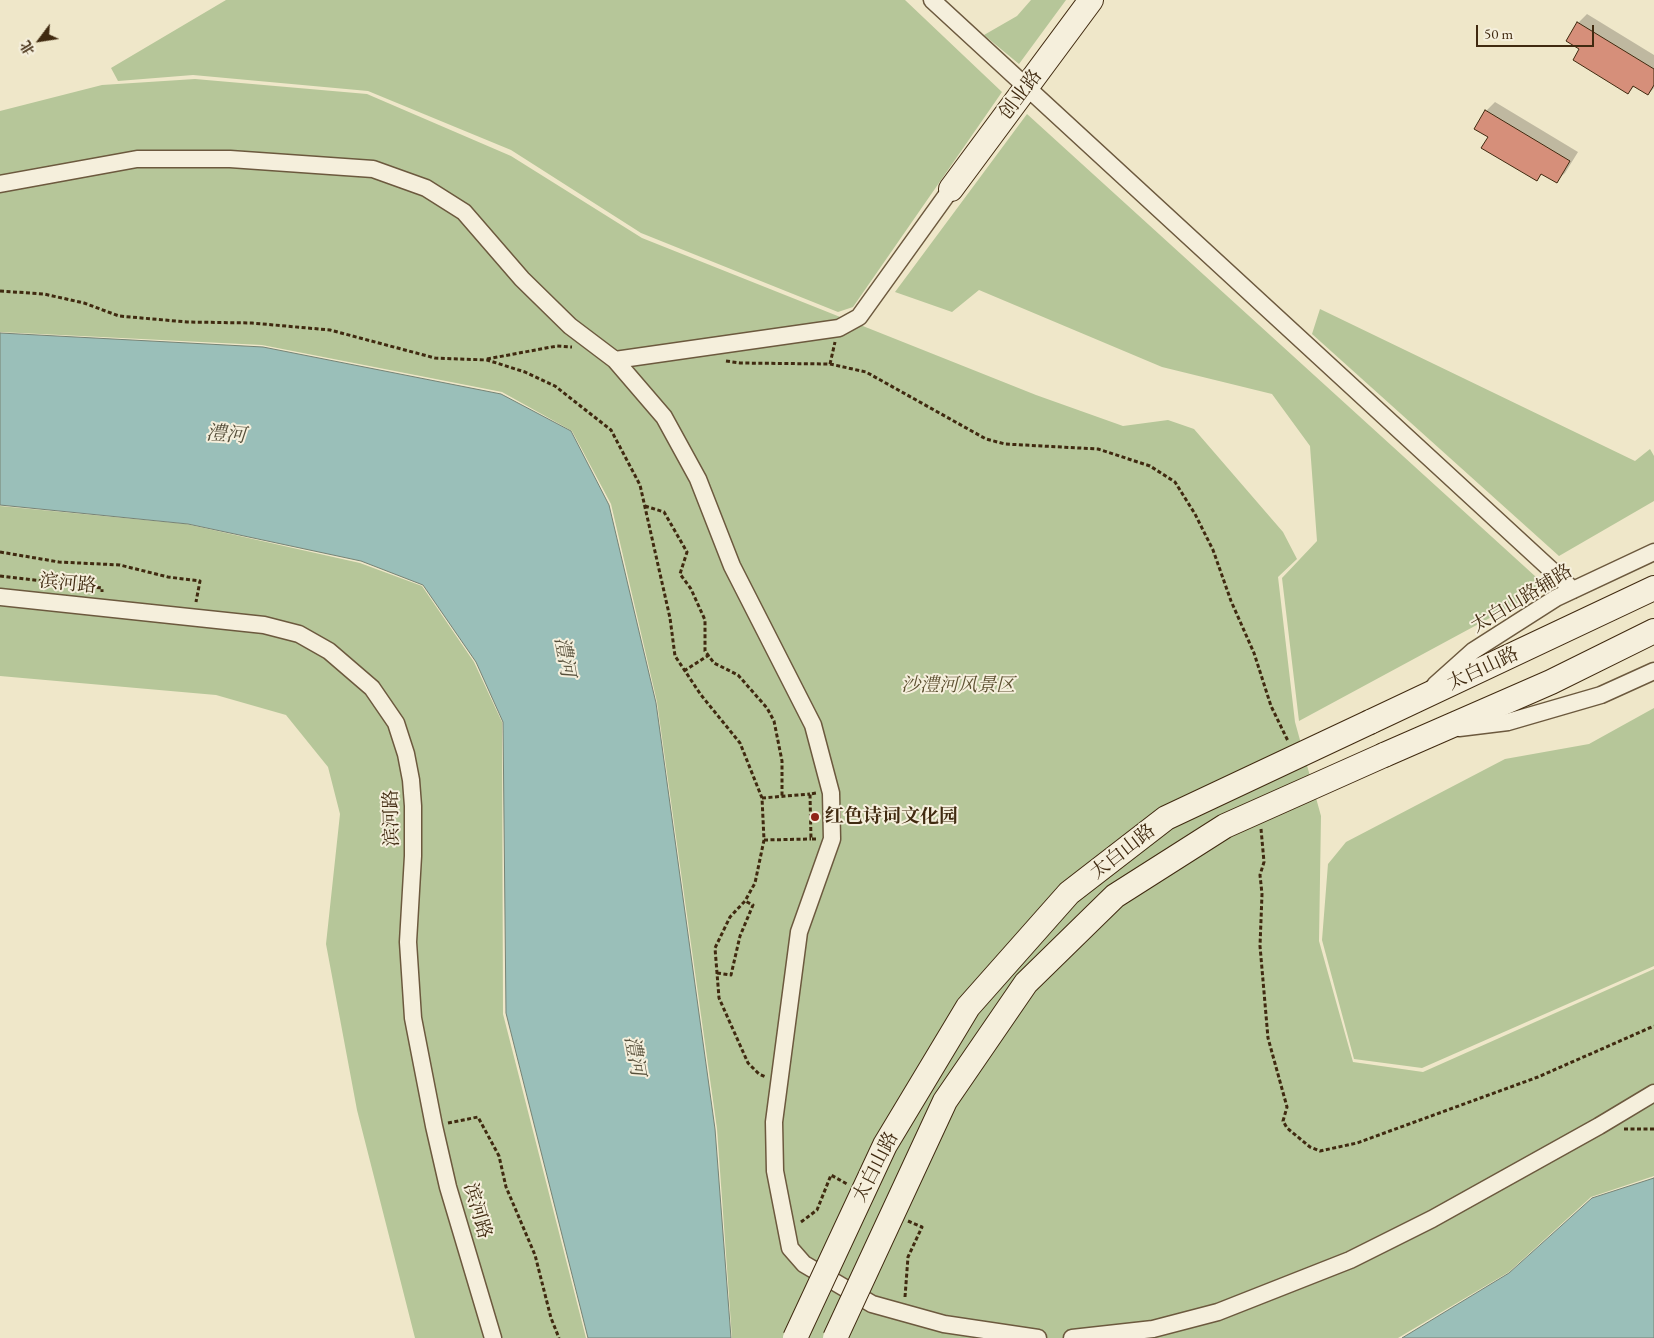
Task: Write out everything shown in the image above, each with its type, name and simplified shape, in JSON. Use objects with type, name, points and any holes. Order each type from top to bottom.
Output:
[{"type":"main road","name":"创业路","points":[[951,189],[1092,0]]},
{"type":"main road","name":"太白山路","points":[[795,1338],[885,1145],[968,1006],[1069,893],[1166,818],[1654,588]]},
{"type":"main road","name":"太白山路","points":[[836,1338],[945,1101],[1026,983],[1115,896],[1225,826],[1551,682],[1654,631]]},
{"type":"street","points":[[932,0],[1573,590]]},
{"type":"street","points":[[0,184],[137,160],[230,159],[373,170],[426,188],[464,212],[522,279],[570,326],[614,360],[664,417],[698,479],[732,566],[813,725],[831,793],[832,839],[799,932],[781,1081],[774,1122],[775,1171],[790,1248],[804,1264],[872,1304],[944,1324],[1038,1338]]},
{"type":"street","points":[[614,360],[838,328],[859,317],[951,189]]},
{"type":"street","name":"太白山路辅路","points":[[1423,697],[1473,651],[1556,598],[1654,552]]},
{"type":"street","name":"滨河路","points":[[0,597],[195,610],[299,634],[329,651],[372,688],[396,723],[406,754],[413,806],[413,856],[408,942],[413,1018],[448,1187],[494,1338]]},
{"type":"street","points":[[1442,730],[1508,722],[1601,695],[1654,671]]},
{"type":"street","points":[[1072,1338],[1153,1329],[1218,1312],[1350,1260],[1432,1219],[1599,1126],[1654,1093]]},
{"type":"path","points":[[0,291],[44,294],[84,303],[119,316],[187,322],[252,322],[330,330],[435,358],[487,360],[557,346],[598,347]]},
{"type":"path","points":[[695,348],[706,356],[740,363],[830,364],[866,372],[986,439],[1013,445],[1098,450],[1150,466],[1175,482],[1195,514],[1213,550],[1231,601],[1254,654],[1272,706],[1296,757]]},
{"type":"path","points":[[487,360],[525,372],[555,386],[611,430],[640,485],[670,618],[674,656],[701,695],[740,743],[762,798],[764,840],[755,882],[745,901],[730,917],[715,948],[719,998],[748,1062],[759,1074],[781,1081]]},
{"type":"path","points":[[645,506],[664,512],[687,552],[680,574],[691,589],[705,620],[705,651],[714,663],[738,675],[767,708],[774,720],[782,761],[782,796]]},
{"type":"path","points":[[0,552],[59,562],[120,565],[168,577],[200,581],[195,610]]},
{"type":"path","points":[[0,576],[102,588],[102,593],[111,594]]},
{"type":"path","points":[[187,602],[195,610]]},
{"type":"path","points":[[684,670],[709,655]]},
{"type":"path","points":[[762,798],[810,794]]},
{"type":"path","points":[[1260,810],[1264,862],[1260,875],[1262,894],[1260,946],[1268,1038],[1286,1107],[1283,1121],[1287,1128],[1310,1147],[1320,1151],[1356,1143],[1538,1077],[1654,1026]]},
{"type":"path","points":[[764,840],[812,839]]},
{"type":"path","points":[[717,972],[731,975],[740,936],[753,905],[745,901]]},
{"type":"path","points":[[434,1126],[478,1117],[499,1156],[506,1187],[535,1255],[551,1318],[559,1338]]},
{"type":"path","points":[[817,1210],[831,1175]]},
{"type":"path","points":[[900,1312],[905,1301],[908,1257],[922,1227]]},
{"type":"green space","points":[[226,0],[905,0],[1002,92],[853,307],[838,312],[641,233],[511,150],[368,91],[193,75],[118,81],[111,68]]},
{"type":"green space","points":[[1031,0],[1066,0],[1019,64],[984,35],[1017,16]]},
{"type":"green space","name":"沙澧河风景区","points":[[195,79],[367,94],[511,156],[642,238],[1036,395],[1123,426],[1168,420],[1194,429],[1283,532],[1297,559],[1278,577],[1295,722],[1321,816],[1319,941],[1353,1062],[1423,1072],[1654,969],[1654,1176],[1591,1197],[1509,1272],[1398,1338],[732,1338],[717,1129],[657,702],[611,504],[572,431],[502,392],[262,345],[0,332],[0,111],[102,85]]},
{"type":"green space","points":[[1027,114],[1547,587],[1299,721],[1282,578],[1317,541],[1310,446],[1272,394],[1162,367],[979,290],[952,312],[895,292]]},
{"type":"green space","points":[[1320,309],[1635,461],[1650,449],[1654,456],[1654,501],[1559,556],[1312,334]]},
{"type":"green space","points":[[0,506],[186,524],[360,563],[422,586],[474,662],[502,722],[503,1014],[586,1338],[415,1338],[357,1110],[326,944],[340,814],[328,767],[286,715],[216,695],[0,676]]},
{"type":"green space","points":[[1654,708],[1654,966],[1422,1068],[1354,1059],[1322,940],[1328,864],[1346,842],[1505,759],[1589,744]]},
{"type":"water","name":"澧河","points":[[0,333],[263,347],[501,394],[571,431],[609,505],[656,703],[715,1129],[731,1338],[588,1338],[506,1013],[503,722],[476,662],[423,585],[361,561],[188,524],[0,505]]},
{"type":"water","points":[[1654,1178],[1654,1338],[1402,1338],[1509,1273],[1592,1198]]},
{"type":"building","points":[[1577,22],[1654,69],[1654,85],[1648,95],[1633,86],[1628,94],[1573,60],[1579,49],[1566,41]]},
{"type":"building","points":[[1485,110],[1570,161],[1557,183],[1541,174],[1537,181],[1481,148],[1488,137],[1474,129]]},
{"type":"place","name":"红色诗词文化园","points":[[815,817]]}]
